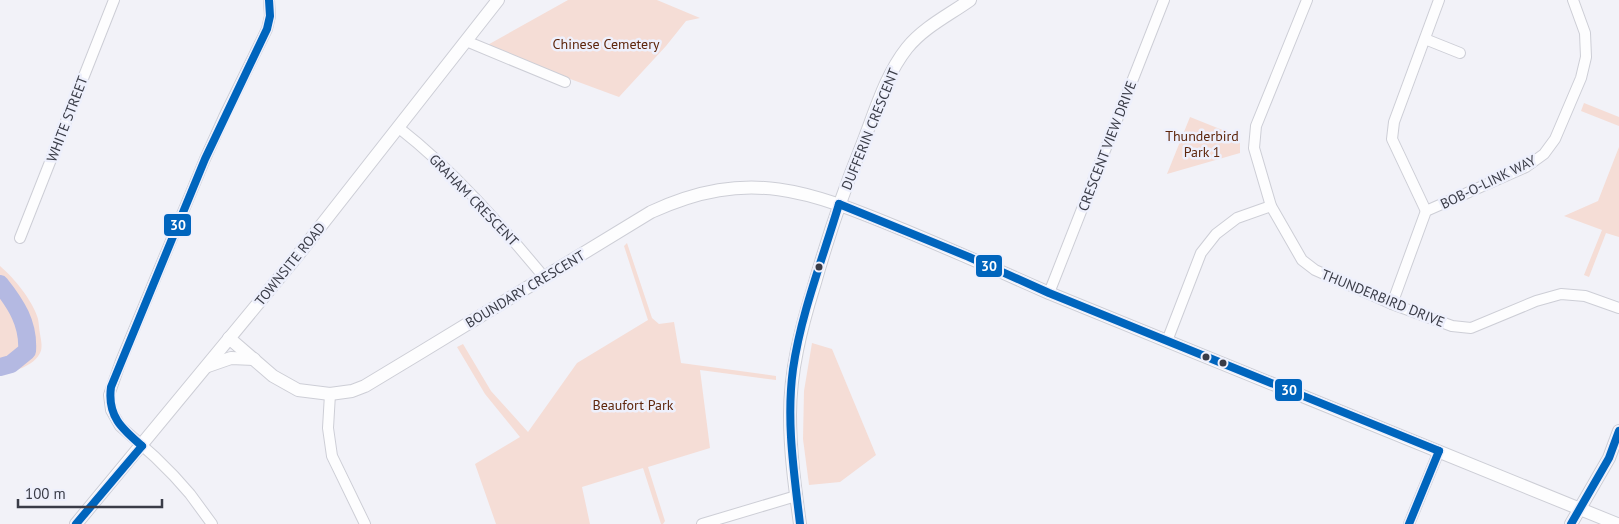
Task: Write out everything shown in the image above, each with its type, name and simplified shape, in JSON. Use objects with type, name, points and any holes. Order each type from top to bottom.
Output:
[{"type":"street","name":"WHITE STREET","points":[[20,238],[114,0]]},
{"type":"street","name":"TOWNSITE ROAD","points":[[76,524],[298,255],[498,0]]},
{"type":"street","name":"DUFFERIN CRESCENT","points":[[800,524],[790,442],[793,370],[800,332],[839,204],[895,65],[909,46],[926,30],[970,0]]},
{"type":"street","name":"CRESCENT VIEW DRIVE","points":[[1049,293],[1164,0]]},
{"type":"street","name":"THUNDERBIRD DRIVE","points":[[1307,0],[1256,126],[1254,148],[1271,206],[1302,260],[1315,270],[1392,304],[1452,326],[1471,328],[1536,301],[1561,294],[1585,296],[1619,308]]},
{"type":"street","points":[[1426,211],[1392,139],[1394,122],[1439,0]]},
{"type":"street","name":"BOB-O-LINK WAY","points":[[1392,304],[1426,211],[1526,167],[1544,154],[1555,138],[1580,78],[1586,57],[1585,33],[1573,0]]},
{"type":"street","points":[[212,524],[190,494],[116,422],[109,402],[111,387],[213,142],[267,29],[270,3]]},
{"type":"street","points":[[1425,39],[1460,53]]},
{"type":"street","points":[[466,41],[565,82]]},
{"type":"street","name":"GRAHAM CRESCENT","points":[[399,128],[460,182],[544,276]]},
{"type":"street","name":"BOUNDARY CRESCENT","points":[[229,338],[273,376],[298,390],[330,394],[352,391],[365,386],[651,212],[698,194],[732,188],[772,188],[797,192],[839,204],[969,257],[1049,293],[1617,524]]},
{"type":"street","points":[[1167,341],[1201,253],[1216,234],[1237,218],[1271,206]]},
{"type":"street","points":[[207,366],[231,358],[254,359]]},
{"type":"street","points":[[330,394],[328,428],[332,456],[365,524]]},
{"type":"street","points":[[1571,524],[1609,458],[1619,431]]},
{"type":"street","points":[[1409,524],[1439,451]]},
{"type":"street","points":[[702,524],[796,496]]},
{"type":"green space","name":"Chinese Cemetery","points":[[568,0],[657,0],[700,18],[686,21],[666,46],[619,97],[484,47]]},
{"type":"green space","points":[[1584,103],[1619,117],[1619,126],[1581,111]]},
{"type":"green space","name":"Thunderbird Park 1","points":[[1190,117],[1240,137],[1240,153],[1167,174]]},
{"type":"green space","points":[[1619,147],[1619,237],[1606,233],[1589,277],[1584,275],[1602,230],[1564,216],[1598,201]]},
{"type":"green space","name":"Beaufort Park","points":[[627,243],[652,318],[659,324],[674,322],[681,363],[776,376],[776,380],[700,370],[710,448],[648,467],[665,521],[663,524],[661,524],[643,468],[582,487],[590,524],[496,524],[475,464],[520,437],[485,394],[457,347],[463,344],[491,391],[528,432],[577,363],[648,320],[624,246]]},
{"type":"green space","points":[[0,266],[17,283],[36,312],[42,346],[37,358],[28,365],[0,374]]},
{"type":"green space","points":[[812,343],[832,349],[876,455],[840,482],[809,485],[803,439],[804,391]]},
{"type":"waterway","points":[[0,284],[11,299],[24,323],[27,341],[27,351],[11,364],[0,367]]},
{"type":"transit line","name":"30","points":[[142,446],[117,421],[111,406],[111,387],[205,159],[267,29],[270,16],[269,0]]},
{"type":"transit line","name":"30","points":[[839,204],[969,257],[1049,293],[1439,451]]},
{"type":"transit line","name":"30","points":[[800,524],[793,466],[790,408],[793,369],[801,327],[839,204]]},
{"type":"transit line","name":"30","points":[[1571,524],[1609,458],[1619,431]]},
{"type":"transit line","name":"30","points":[[76,524],[142,446]]},
{"type":"transit line","name":"30","points":[[1409,524],[1439,451]]}]
